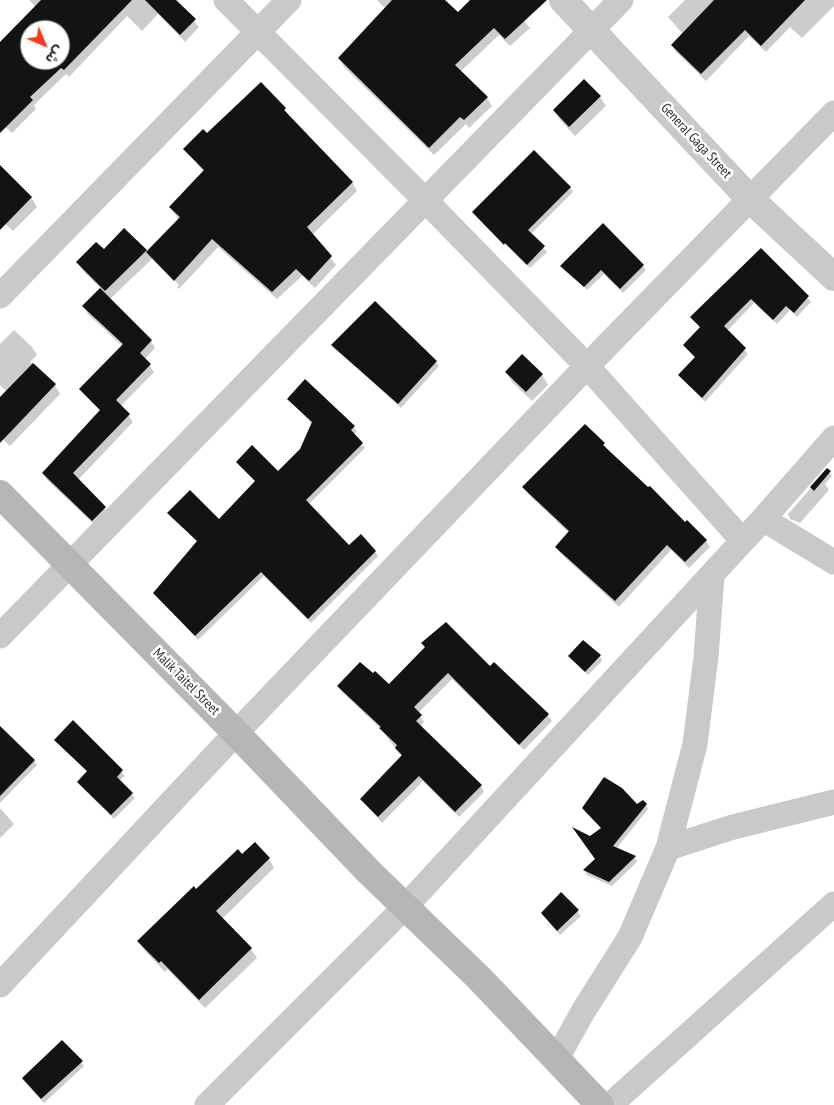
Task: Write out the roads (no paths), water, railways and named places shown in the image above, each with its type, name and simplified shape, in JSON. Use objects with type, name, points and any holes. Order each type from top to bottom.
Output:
[{"type":"main road","name":"Malik Taitel Street","points":[[0,494],[236,733],[369,872],[479,978],[600,1105]]},
{"type":"street","points":[[226,0],[587,366],[742,540]]},
{"type":"street","points":[[0,296],[289,0]]},
{"type":"street","name":"General Gaga Street","points":[[563,0],[749,198],[834,277]]},
{"type":"street","points":[[0,636],[69,563],[621,0]]},
{"type":"street","points":[[0,985],[236,733],[587,366],[834,113]]},
{"type":"street","points":[[207,1105],[405,907],[712,575],[834,438]]},
{"type":"street","points":[[763,519],[834,562]]},
{"type":"street","points":[[556,1060],[584,1010],[630,937],[668,848],[695,744],[706,657],[712,575]]},
{"type":"street","points":[[668,848],[733,827],[834,802]]},
{"type":"street","points":[[610,1105],[834,904]]}]
